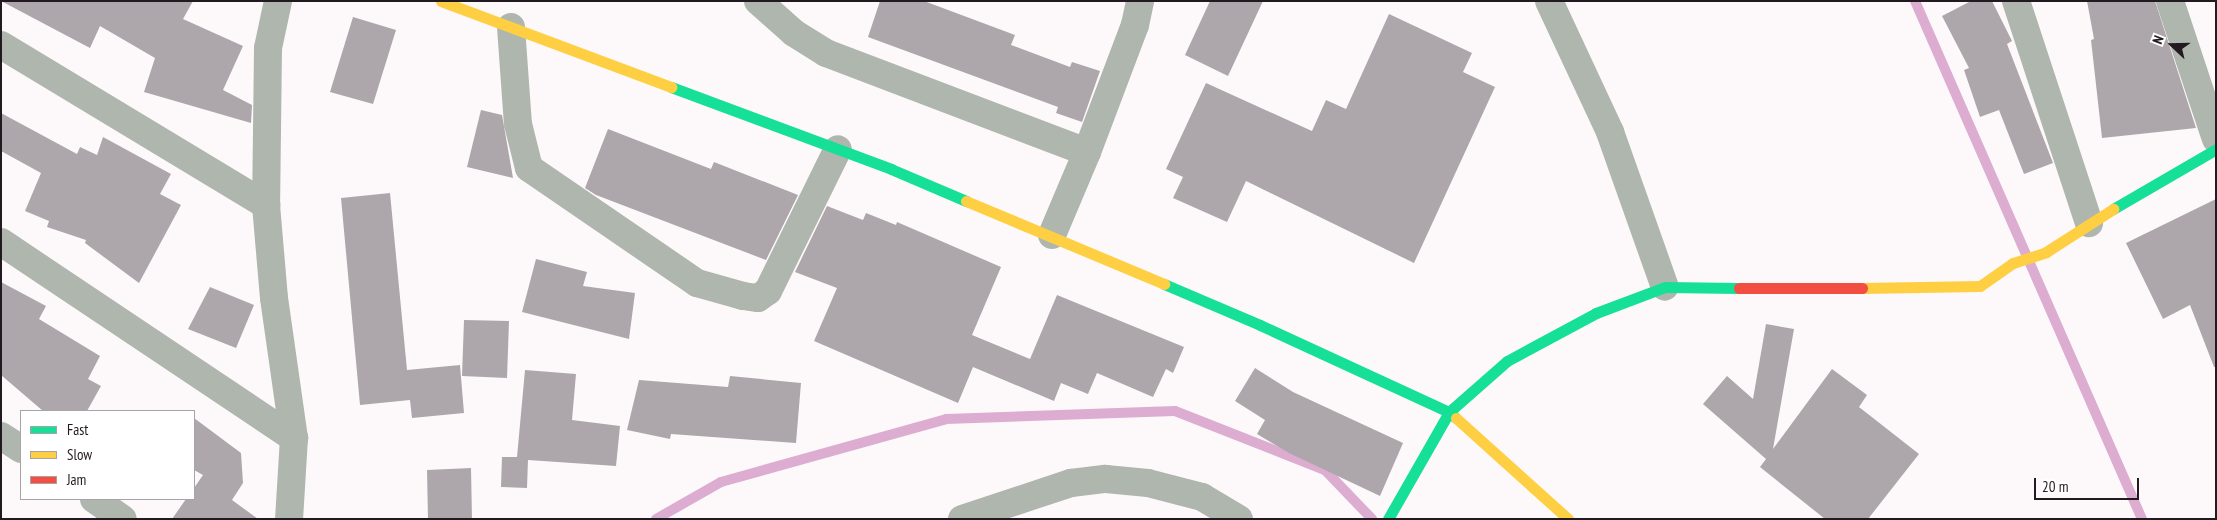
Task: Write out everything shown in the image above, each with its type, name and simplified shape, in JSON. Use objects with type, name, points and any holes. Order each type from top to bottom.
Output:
[{"type":"main road","points":[[441,1],[838,149],[1052,236],[1449,412],[1568,519]]},
{"type":"main road","points":[[1388,518],[1449,412],[1507,360],[1596,313],[1665,287],[1804,289],[1980,286],[2013,264],[2046,252],[2089,223],[2216,149]]},
{"type":"street","points":[[278,1],[268,48],[266,205],[274,298],[294,438],[289,519]]},
{"type":"street","points":[[758,1],[794,33],[826,53],[1087,152]]},
{"type":"street","points":[[1052,236],[1087,152],[1135,25],[1140,1]]},
{"type":"street","points":[[1549,1],[1610,132],[1665,287]]},
{"type":"street","points":[[2016,1],[2089,223]]},
{"type":"street","points":[[2170,1],[2216,139]]},
{"type":"street","points":[[511,27],[518,124],[529,168],[697,283],[758,298],[768,291],[838,149]]},
{"type":"street","points":[[1,45],[266,205]]},
{"type":"street","points":[[1,242],[294,438]]},
{"type":"street","points":[[1,436],[20,448]]},
{"type":"street","points":[[962,519],[1071,483],[1106,478],[1148,482],[1202,497],[1239,519]]},
{"type":"street","points":[[95,500],[123,519]]},
{"type":"building","points":[[1,1],[193,1],[183,19],[243,46],[223,90],[252,105],[251,123],[144,92],[155,58],[100,26],[90,48]]},
{"type":"building","points":[[880,1],[924,1],[1015,35],[1011,45],[1070,67],[1072,62],[1100,71],[1082,122],[1056,113],[1058,107],[868,37]]},
{"type":"building","points":[[1210,1],[1263,1],[1228,76],[1185,55]]},
{"type":"building","points":[[1971,1],[1992,1],[2012,41],[2007,44],[2053,163],[2024,174],[1999,110],[1980,117],[1964,70],[1969,68],[1942,16]]},
{"type":"building","points":[[2087,1],[2155,1],[2196,128],[2102,138],[2091,40],[2094,39]]},
{"type":"building","points":[[1389,14],[1472,53],[1463,72],[1495,87],[1414,263],[1246,181],[1227,222],[1173,198],[1183,177],[1166,169],[1206,83],[1312,131],[1326,100],[1346,109]]},
{"type":"building","points":[[353,17],[396,30],[373,104],[330,92]]},
{"type":"building","points":[[481,110],[502,115],[513,178],[467,167]]},
{"type":"building","points":[[1,113],[77,154],[80,147],[97,155],[103,137],[171,174],[160,194],[181,205],[139,283],[85,243],[86,240],[47,227],[49,221],[25,211],[41,173],[1,151]]},
{"type":"building","points":[[608,129],[711,169],[714,162],[798,195],[766,260],[596,195],[585,188]]},
{"type":"building","points":[[390,193],[407,370],[460,365],[464,413],[412,418],[410,400],[360,405],[341,198]]},
{"type":"building","points":[[2216,199],[2216,367],[2214,367],[2190,305],[2163,319],[2126,243]]},
{"type":"building","points":[[827,206],[863,220],[866,213],[896,225],[897,222],[1001,267],[972,335],[1030,359],[1057,295],[1184,347],[1173,373],[1166,369],[1153,397],[1097,373],[1088,394],[1061,383],[1054,401],[973,367],[958,403],[814,341],[837,288],[795,272]]},
{"type":"building","points":[[536,259],[587,272],[583,286],[635,293],[629,339],[522,312]]},
{"type":"building","points":[[1,282],[46,306],[39,319],[100,356],[88,379],[101,386],[88,410],[42,410],[1,375]]},
{"type":"building","points":[[210,287],[254,305],[236,348],[188,329]]},
{"type":"building","points":[[464,320],[509,321],[507,378],[462,376]]},
{"type":"building","points":[[1766,324],[1794,329],[1773,449],[1832,369],[1867,395],[1859,407],[1919,454],[1868,519],[1825,519],[1760,467],[1766,459],[1703,404],[1727,376],[1753,399]]},
{"type":"building","points":[[1255,368],[1293,392],[1403,443],[1380,496],[1289,453],[1257,434],[1265,420],[1235,401]]},
{"type":"building","points":[[525,370],[576,374],[572,420],[620,426],[616,466],[528,460],[527,488],[501,487],[502,457],[517,457]]},
{"type":"building","points":[[730,376],[801,383],[796,443],[671,434],[670,439],[627,430],[639,380],[728,387]]},
{"type":"building","points":[[195,419],[241,453],[243,483],[232,500],[258,519],[172,519],[185,500],[195,500],[195,487],[203,475],[195,471]]},
{"type":"building","points":[[471,468],[472,519],[428,519],[427,470]]},
{"type":"waterway","points":[[1915,1],[2142,519]]},
{"type":"waterway","points":[[656,519],[721,482],[946,419],[1175,411],[1325,470],[1372,519]]},
{"type":"traffic: fast","points":[[671,87],[891,169],[966,201]]},
{"type":"traffic: fast","points":[[2113,209],[2216,149]]},
{"type":"traffic: fast","points":[[1164,284],[1260,325],[1449,412],[1456,418]]},
{"type":"traffic: fast","points":[[1388,519],[1449,412],[1507,361],[1596,313],[1665,287],[1739,288]]},
{"type":"traffic: slow","points":[[441,1],[671,87]]},
{"type":"traffic: slow","points":[[966,201],[1164,284]]},
{"type":"traffic: slow","points":[[1862,288],[1980,286],[2013,263],[2046,252],[2113,209]]},
{"type":"traffic: slow","points":[[1456,418],[1568,519]]},
{"type":"traffic: jam","points":[[1739,288],[1862,288]]}]
